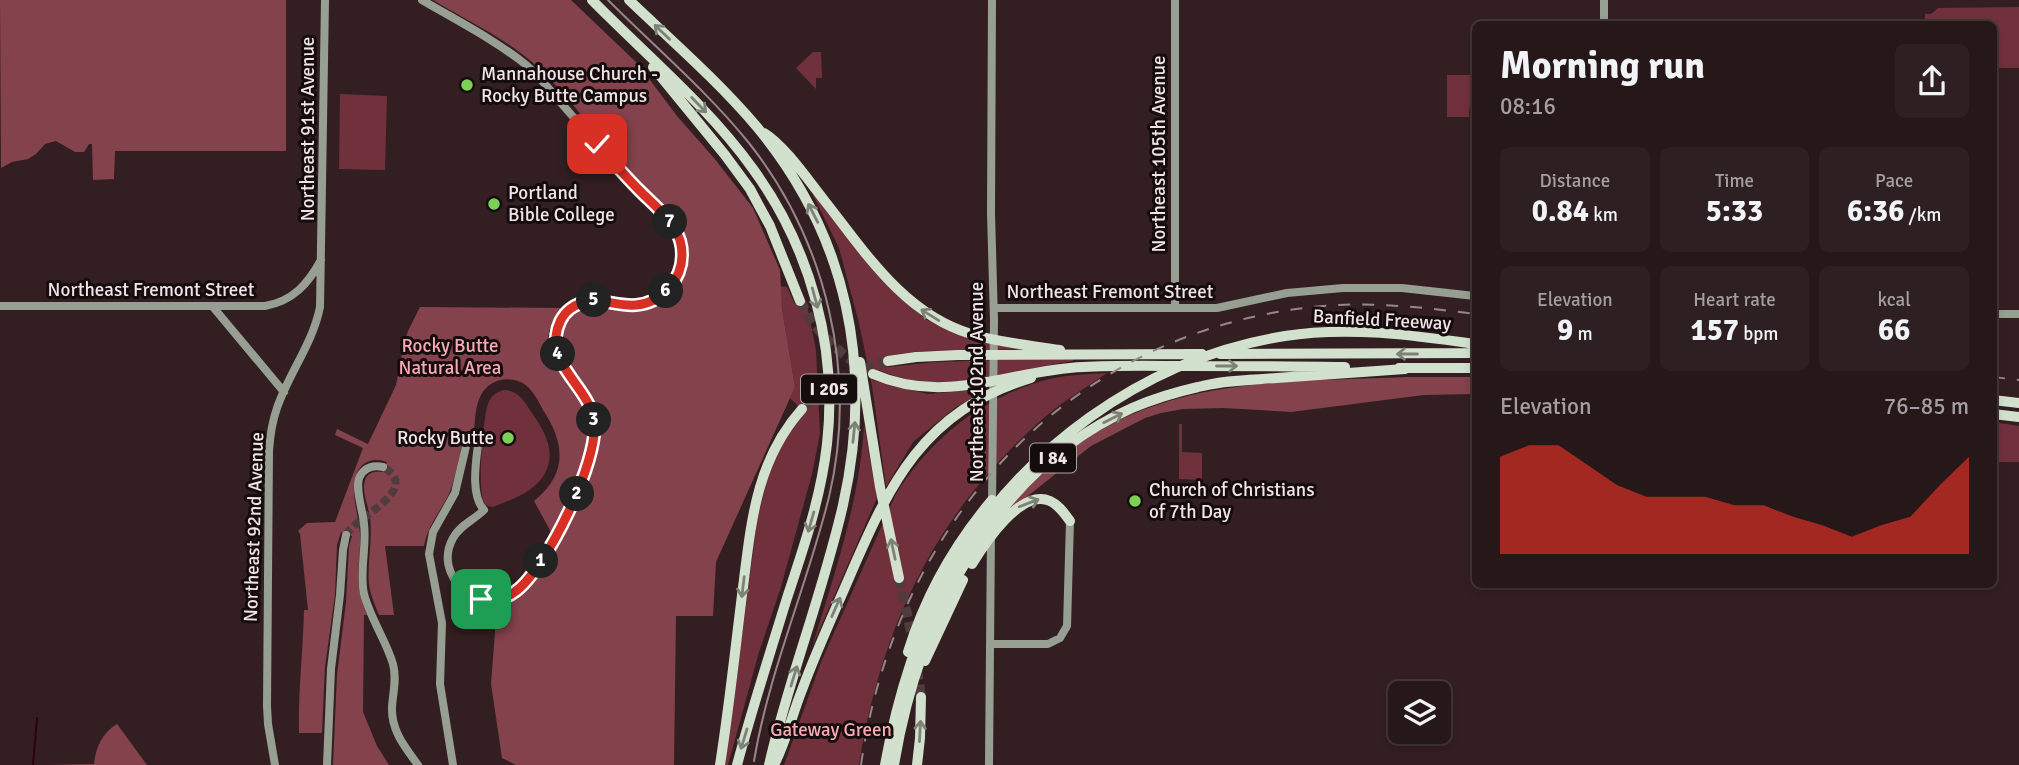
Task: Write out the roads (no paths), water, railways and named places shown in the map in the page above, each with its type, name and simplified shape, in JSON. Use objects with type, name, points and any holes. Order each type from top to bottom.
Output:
[{"type":"highway","name":"I 205","points":[[592,0],[691,97],[753,168],[790,230],[807,271],[826,350],[829,424],[822,479],[737,765]]},
{"type":"highway","name":"I 205","points":[[629,0],[696,64],[757,128],[796,183],[825,239],[841,285],[854,348],[855,425],[843,504],[783,709],[771,765]]},
{"type":"highway","points":[[650,58],[653,69],[725,155],[750,190],[770,226],[800,301]]},
{"type":"highway","points":[[757,128],[773,138],[883,272],[920,309],[949,326],[982,337],[1088,354]]},
{"type":"highway","name":"Banfield Freeway","points":[[885,765],[891,732],[916,647],[951,571],[989,513],[1028,471],[1070,433],[1138,387],[1190,362],[1253,342],[1330,332],[1409,336],[1472,344]]},
{"type":"highway","points":[[854,348],[860,362],[880,487],[900,578]]},
{"type":"highway","points":[[888,361],[944,355],[1472,353]]},
{"type":"highway","points":[[873,374],[901,384],[941,388],[963,387],[1061,369],[1102,366],[1405,369]]},
{"type":"highway","points":[[771,765],[874,520],[901,472],[928,439],[968,407],[1007,386],[1061,369]]},
{"type":"highway","name":"I 84","points":[[894,765],[914,680],[928,640],[945,600],[981,537],[1022,486],[1049,461],[1094,429],[1133,408],[1166,396],[1233,381],[1405,369],[1472,369]]},
{"type":"highway","points":[[1997,400],[2019,403]]},
{"type":"highway","points":[[720,765],[757,496],[773,450],[802,410]]},
{"type":"highway","points":[[1997,415],[2019,418]]},
{"type":"highway","points":[[914,680],[930,653],[970,567],[1009,516],[1026,502],[1044,499],[1058,506],[1070,521]]},
{"type":"highway","points":[[891,732],[892,708],[920,619],[939,578],[967,533],[992,500]]},
{"type":"highway","points":[[917,765],[920,697]]},
{"type":"street","name":"Northeast 91st Avenue","points":[[323,257],[325,0]]},
{"type":"street","points":[[422,0],[508,51],[534,72],[670,221],[678,234],[682,249],[681,265],[676,279],[665,292],[653,300],[631,305],[588,300],[572,307],[561,319],[556,335],[557,351],[593,415],[593,446],[577,495],[551,544],[520,589],[507,597],[494,600],[477,598],[463,590],[454,579],[448,561],[450,545],[457,532],[484,510],[477,496],[475,468],[479,436],[467,442],[455,493],[433,532],[429,554],[442,623],[440,684],[453,765]]},
{"type":"street","name":"Northeast 102nd Avenue","points":[[989,765],[995,321],[991,203],[992,0]]},
{"type":"street","name":"Northeast 105th Avenue","points":[[1175,0],[1175,308]]},
{"type":"street","points":[[1604,0],[1604,21]]},
{"type":"street","name":"Northeast Fremont Street","points":[[0,306],[265,306],[287,299],[304,286],[323,257]]},
{"type":"street","name":"Northeast 92nd Avenue","points":[[275,765],[266,699],[269,451],[273,424],[284,392],[319,313],[323,257]]},
{"type":"street","name":"Northeast Fremont Street","points":[[994,309],[1217,308],[1287,293],[1343,288],[1402,288],[1472,296]]},
{"type":"street","points":[[213,307],[284,392]]},
{"type":"street","points":[[1997,314],[2019,314]]},
{"type":"street","points":[[465,453],[472,445],[478,446]]},
{"type":"street","points":[[383,467],[366,469],[358,481],[365,532],[363,592],[393,666],[395,680],[392,714],[395,730],[418,765]]},
{"type":"street","points":[[989,644],[1044,645],[1060,638],[1066,629],[1070,521]]},
{"type":"street","points":[[327,765],[332,663],[346,535]]},
{"type":"waterway","points":[[33,765],[37,718]]},
{"type":"tunnel","points":[[800,301],[814,324],[831,343],[850,360],[873,374]]},
{"type":"tunnel","points":[[802,409],[842,379],[888,361]]},
{"type":"tunnel","points":[[346,535],[392,494],[396,485],[393,476],[383,467]]},
{"type":"tunnel","points":[[899,578],[913,641]]},
{"type":"tunnel","points":[[917,670],[921,697]]},
{"type":"tram line","points":[[608,0],[698,87],[749,143],[776,182],[798,223],[816,266],[829,311],[837,357],[840,404],[837,451],[829,497],[769,694],[754,761]]},
{"type":"railway","points":[[861,765],[880,678],[911,596],[954,522],[1007,457],[1070,401],[1142,356],[1223,325],[1333,305],[1394,306],[1472,314]]},
{"type":"railway","points":[[1997,377],[2019,380]]},
{"type":"place","name":"Mannahouse Church - Rocky Butte Campus","points":[[467,85]]},
{"type":"place","name":"Portland Bible College","points":[[494,204]]},
{"type":"place","name":"Rocky Butte","points":[[508,438]]},
{"type":"place","name":"Church of Christians of 7th Day","points":[[1135,501]]},
{"type":"park label","name":"Rocky Butte Natural Area","points":[[450,357]]},
{"type":"park label","name":"Gateway Green","points":[[831,730]]}]
